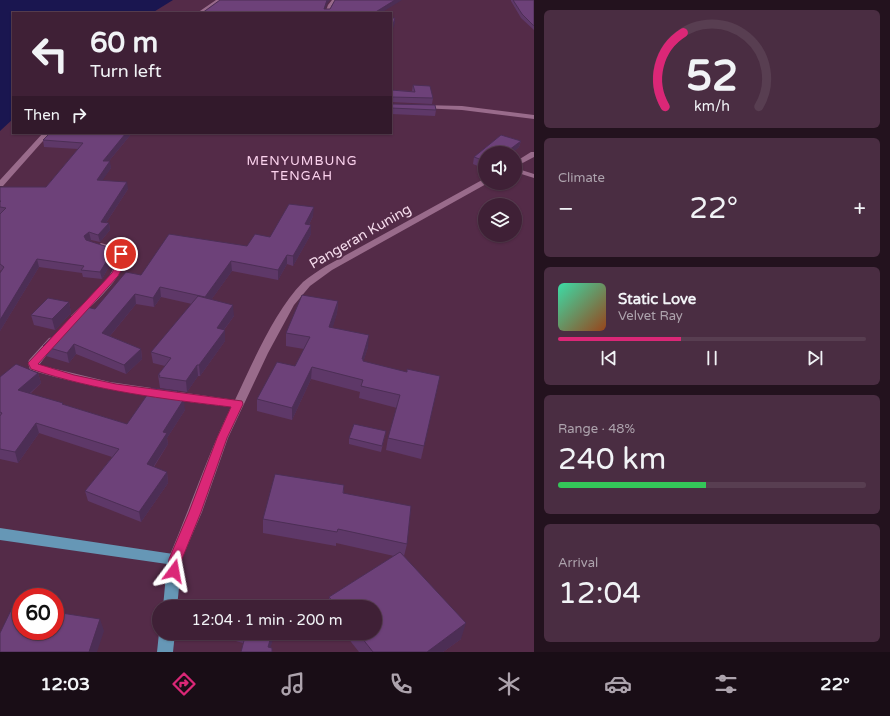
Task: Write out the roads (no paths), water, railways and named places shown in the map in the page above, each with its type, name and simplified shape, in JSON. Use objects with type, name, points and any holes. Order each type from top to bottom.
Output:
[{"type":"main road","points":[[0,534],[175,559],[171,600]]},
{"type":"main road","points":[[165,652],[166,640]]},
{"type":"street","points":[[201,12],[219,0]]},
{"type":"street","points":[[327,12],[330,5],[335,0]]},
{"type":"street","points":[[418,107],[462,108],[534,116]]},
{"type":"street","points":[[0,184],[46,134]]},
{"type":"street","points":[[522,161],[534,154]]},
{"type":"street","points":[[522,172],[534,176]]},
{"type":"street","name":"Pangeran Kuning","points":[[175,559],[195,512],[222,438],[238,404],[263,353],[290,304],[306,284],[349,256],[478,186]]},
{"type":"street","points":[[71,321],[115,274],[120,265],[121,254],[114,250],[91,244]]},
{"type":"street","points":[[60,333],[38,356],[33,363],[34,367],[74,379],[116,387],[238,404]]},
{"type":"district","name":"MENYUMBUNG TENGAH","points":[[302,168]]}]
